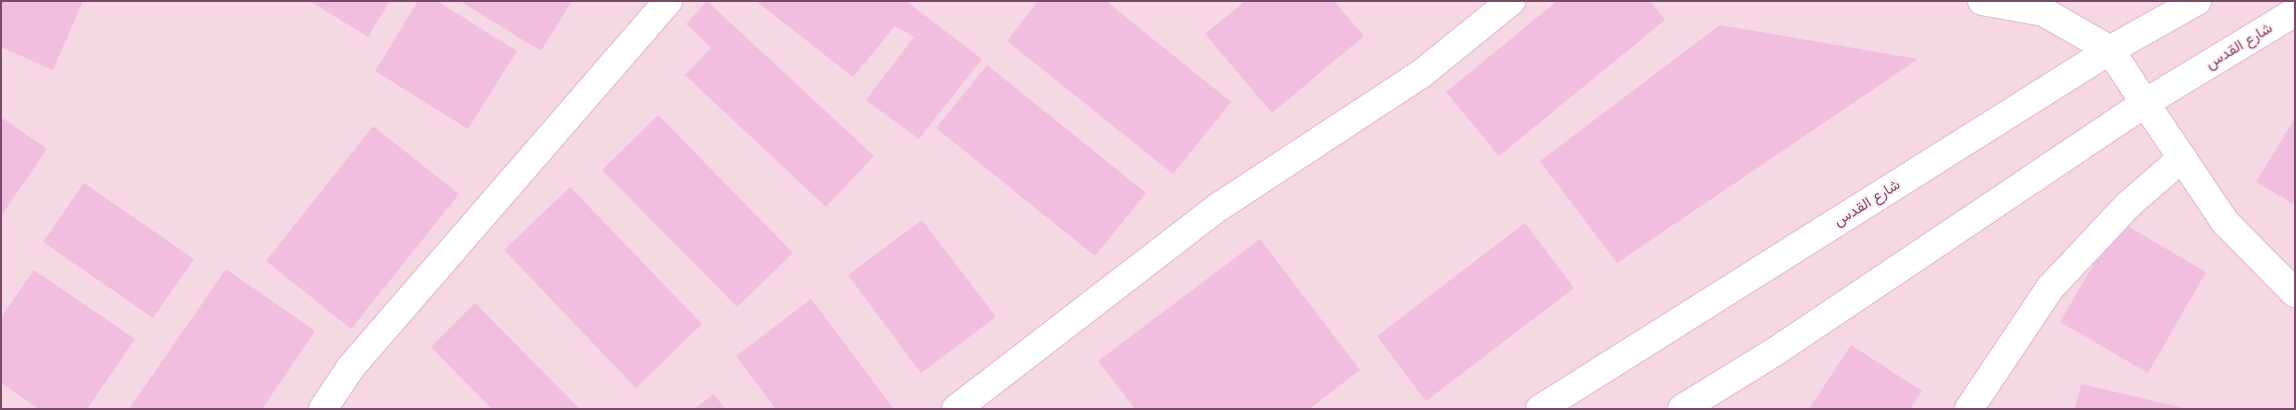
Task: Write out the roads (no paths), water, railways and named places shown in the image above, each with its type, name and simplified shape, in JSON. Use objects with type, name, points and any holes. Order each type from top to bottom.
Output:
[{"type":"street","points":[[323,409],[351,367],[668,1]]},
{"type":"street","points":[[956,409],[1220,206],[1421,74],[1511,1]]},
{"type":"street","points":[[1982,1],[2044,12],[2110,50],[2225,222],[2295,293]]},
{"type":"street","name":"شارع القدس","points":[[1540,409],[2110,50],[2197,1]]},
{"type":"street","name":"شارع القدس","points":[[1682,409],[1776,351],[2146,103],[2295,12]]},
{"type":"street","points":[[1969,409],[2050,288],[2128,205],[2182,158]]}]
